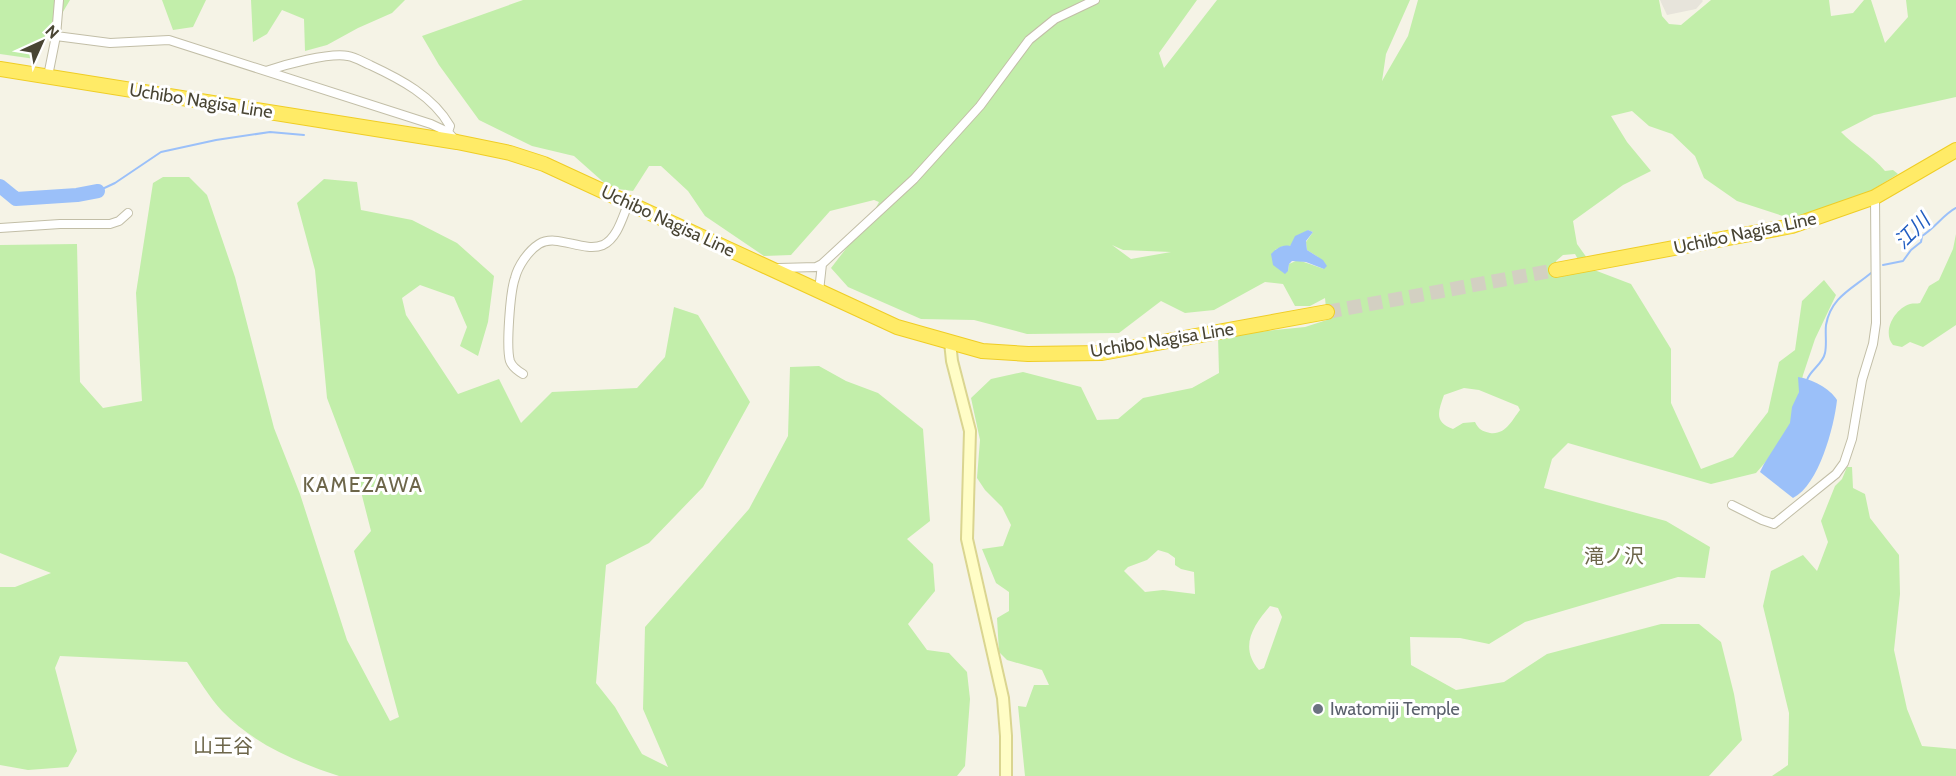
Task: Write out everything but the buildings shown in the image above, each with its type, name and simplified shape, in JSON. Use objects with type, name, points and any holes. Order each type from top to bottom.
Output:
[{"type":"highway","name":"Uchibo Nagisa Line","points":[[0,69],[453,137],[510,153],[544,164],[629,201],[897,327],[982,351],[1028,354],[1102,353],[1327,312]]},
{"type":"highway","name":"Uchibo Nagisa Line","points":[[1556,270],[1792,226],[1875,197],[1956,150]]},
{"type":"street","points":[[48,76],[60,0]]},
{"type":"street","points":[[770,268],[803,268],[822,264],[914,179],[980,106],[1029,40],[1055,19],[1095,0]]},
{"type":"street","points":[[56,36],[110,43],[168,40],[431,124],[453,137]]},
{"type":"street","points":[[266,71],[313,60],[349,56],[404,81],[445,116],[453,137]]},
{"type":"street","points":[[1732,505],[1774,524],[1836,474],[1844,463],[1852,439],[1862,380],[1873,344],[1876,323],[1875,197]]},
{"type":"street","points":[[523,374],[510,362],[508,340],[514,278],[521,264],[538,244],[547,241],[591,246],[603,245],[616,232],[629,201]]},
{"type":"street","points":[[0,228],[60,224],[110,224],[119,221],[128,213]]},
{"type":"street","points":[[819,291],[822,264]]},
{"type":"street","points":[[950,342],[952,361],[970,431],[967,539],[1003,698],[1006,776]]},
{"type":"shaded area","points":[[1660,0],[1703,1],[1696,9],[1667,15]]},
{"type":"green space","points":[[0,0],[70,0],[35,59],[0,54]]},
{"type":"green space","points":[[162,0],[206,0],[193,27],[173,30]]},
{"type":"green space","points":[[251,0],[405,0],[392,13],[327,45],[305,51],[304,19],[282,10],[267,34],[253,42]]},
{"type":"green space","points":[[523,0],[1197,0],[1159,53],[1164,68],[1217,0],[1410,0],[1386,54],[1382,81],[1408,36],[1418,0],[1659,0],[1662,16],[1669,24],[1681,25],[1711,0],[1829,0],[1831,16],[1853,13],[1864,0],[1871,0],[1885,43],[1908,17],[1906,0],[1956,0],[1956,97],[1874,115],[1841,132],[1885,171],[1893,170],[1898,174],[1869,192],[1795,220],[1737,201],[1704,178],[1695,156],[1672,134],[1649,126],[1632,111],[1611,116],[1627,142],[1651,171],[1623,185],[1573,221],[1577,244],[1587,258],[1579,261],[1575,254],[1563,255],[1556,261],[1558,272],[1589,268],[1631,284],[1671,349],[1671,403],[1701,469],[1733,457],[1768,412],[1779,362],[1795,350],[1802,301],[1824,280],[1836,295],[1815,339],[1803,375],[1789,435],[1756,473],[1711,484],[1568,443],[1552,459],[1544,488],[1666,521],[1710,547],[1705,578],[1678,577],[1525,622],[1489,644],[1460,638],[1410,637],[1411,665],[1456,690],[1504,682],[1547,654],[1661,624],[1699,624],[1721,642],[1734,694],[1742,740],[1709,776],[1025,776],[1018,706],[1026,707],[1034,685],[1049,685],[1042,670],[1007,660],[999,652],[997,618],[1009,611],[1009,592],[996,583],[982,549],[1003,546],[1011,525],[1002,507],[977,478],[980,440],[971,398],[991,379],[1023,372],[1081,387],[1097,420],[1118,419],[1143,398],[1192,388],[1219,373],[1218,336],[1305,327],[1330,319],[1325,298],[1310,306],[1295,306],[1283,284],[1265,282],[1214,310],[1185,313],[1161,301],[1119,333],[1027,334],[974,320],[921,319],[848,287],[831,268],[872,215],[879,202],[874,200],[830,211],[791,255],[764,256],[705,216],[688,191],[661,166],[649,166],[633,191],[610,188],[574,156],[532,146],[479,120],[439,65],[422,36]],"holes":[[[1308,230],[1313,232],[1306,242],[1307,250],[1318,257],[1324,269],[1298,260],[1289,264],[1288,271],[1275,250],[1283,246],[1290,246]],[[1112,245],[1123,250],[1171,252],[1131,259]],[[1464,388],[1479,390],[1518,406],[1520,410],[1508,426],[1500,432],[1485,432],[1475,422],[1463,423],[1453,429],[1440,420],[1440,406],[1444,395]],[[1158,550],[1168,553],[1175,558],[1175,565],[1194,572],[1195,594],[1163,590],[1145,592],[1124,571],[1128,567],[1147,560]],[[1270,606],[1278,608],[1282,617],[1264,668],[1259,670],[1253,661],[1249,645],[1258,621]]]},
{"type":"green space","points":[[163,177],[189,177],[207,195],[235,277],[274,428],[300,494],[347,640],[390,721],[399,717],[354,551],[371,531],[358,480],[327,398],[315,270],[297,203],[324,179],[357,182],[361,210],[412,220],[457,243],[494,276],[488,322],[478,356],[460,346],[467,327],[454,297],[420,285],[402,298],[406,315],[458,394],[499,379],[521,423],[552,392],[637,388],[665,357],[674,307],[698,315],[750,402],[703,487],[649,543],[606,565],[596,683],[615,707],[642,754],[668,767],[643,709],[645,627],[749,509],[788,436],[790,367],[819,366],[846,381],[878,393],[923,429],[930,521],[907,539],[933,564],[935,591],[908,624],[927,650],[949,653],[967,672],[970,699],[965,766],[957,776],[339,776],[276,751],[234,723],[217,706],[187,662],[60,656],[55,668],[77,751],[68,767],[28,770],[0,765],[0,587],[15,587],[51,573],[0,553],[0,245],[77,244],[80,382],[103,408],[142,401],[136,293],[153,183]]},
{"type":"green space","points":[[1956,234],[1956,325],[1923,347],[1910,342],[1902,347],[1893,345],[1889,334],[1891,322],[1904,307],[1920,303],[1929,286],[1939,280],[1953,249]]},
{"type":"green space","points":[[1847,467],[1852,467],[1853,488],[1865,494],[1870,518],[1899,555],[1900,594],[1894,650],[1907,709],[1922,746],[1956,749],[1956,776],[1772,776],[1788,765],[1789,713],[1763,606],[1771,571],[1803,555],[1817,571],[1828,542],[1821,521],[1835,486],[1842,479]]},
{"type":"water","points":[[1308,230],[1313,232],[1306,241],[1307,250],[1323,260],[1327,266],[1324,269],[1306,262],[1292,261],[1285,274],[1273,265],[1271,254],[1282,246],[1290,246],[1295,236]]},
{"type":"water","points":[[1798,377],[1820,385],[1837,400],[1833,425],[1818,468],[1802,491],[1793,498],[1760,472],[1790,423],[1792,407],[1799,392]]},
{"type":"waterway","points":[[98,191],[115,183],[161,152],[216,140],[270,132],[304,135]]},
{"type":"waterway","points":[[0,186],[16,199],[77,195],[98,191]]},
{"type":"waterway","name":"江川","points":[[1883,265],[1903,261],[1921,242],[1922,236],[1956,208]]},
{"type":"waterway","name":"江川","points":[[1807,380],[1824,357],[1826,325],[1832,307],[1843,294],[1871,273]]},
{"type":"tunnel","points":[[1327,312],[1556,270]]},
{"type":"place","name":"Iwatomiji Temple","points":[[1318,709]]},
{"type":"district","name":"KAMEZAWA","points":[[363,484]]},
{"type":"district","name":"滝ノ沢","points":[[1614,556]]},
{"type":"district","name":"山王谷","points":[[223,746]]}]
